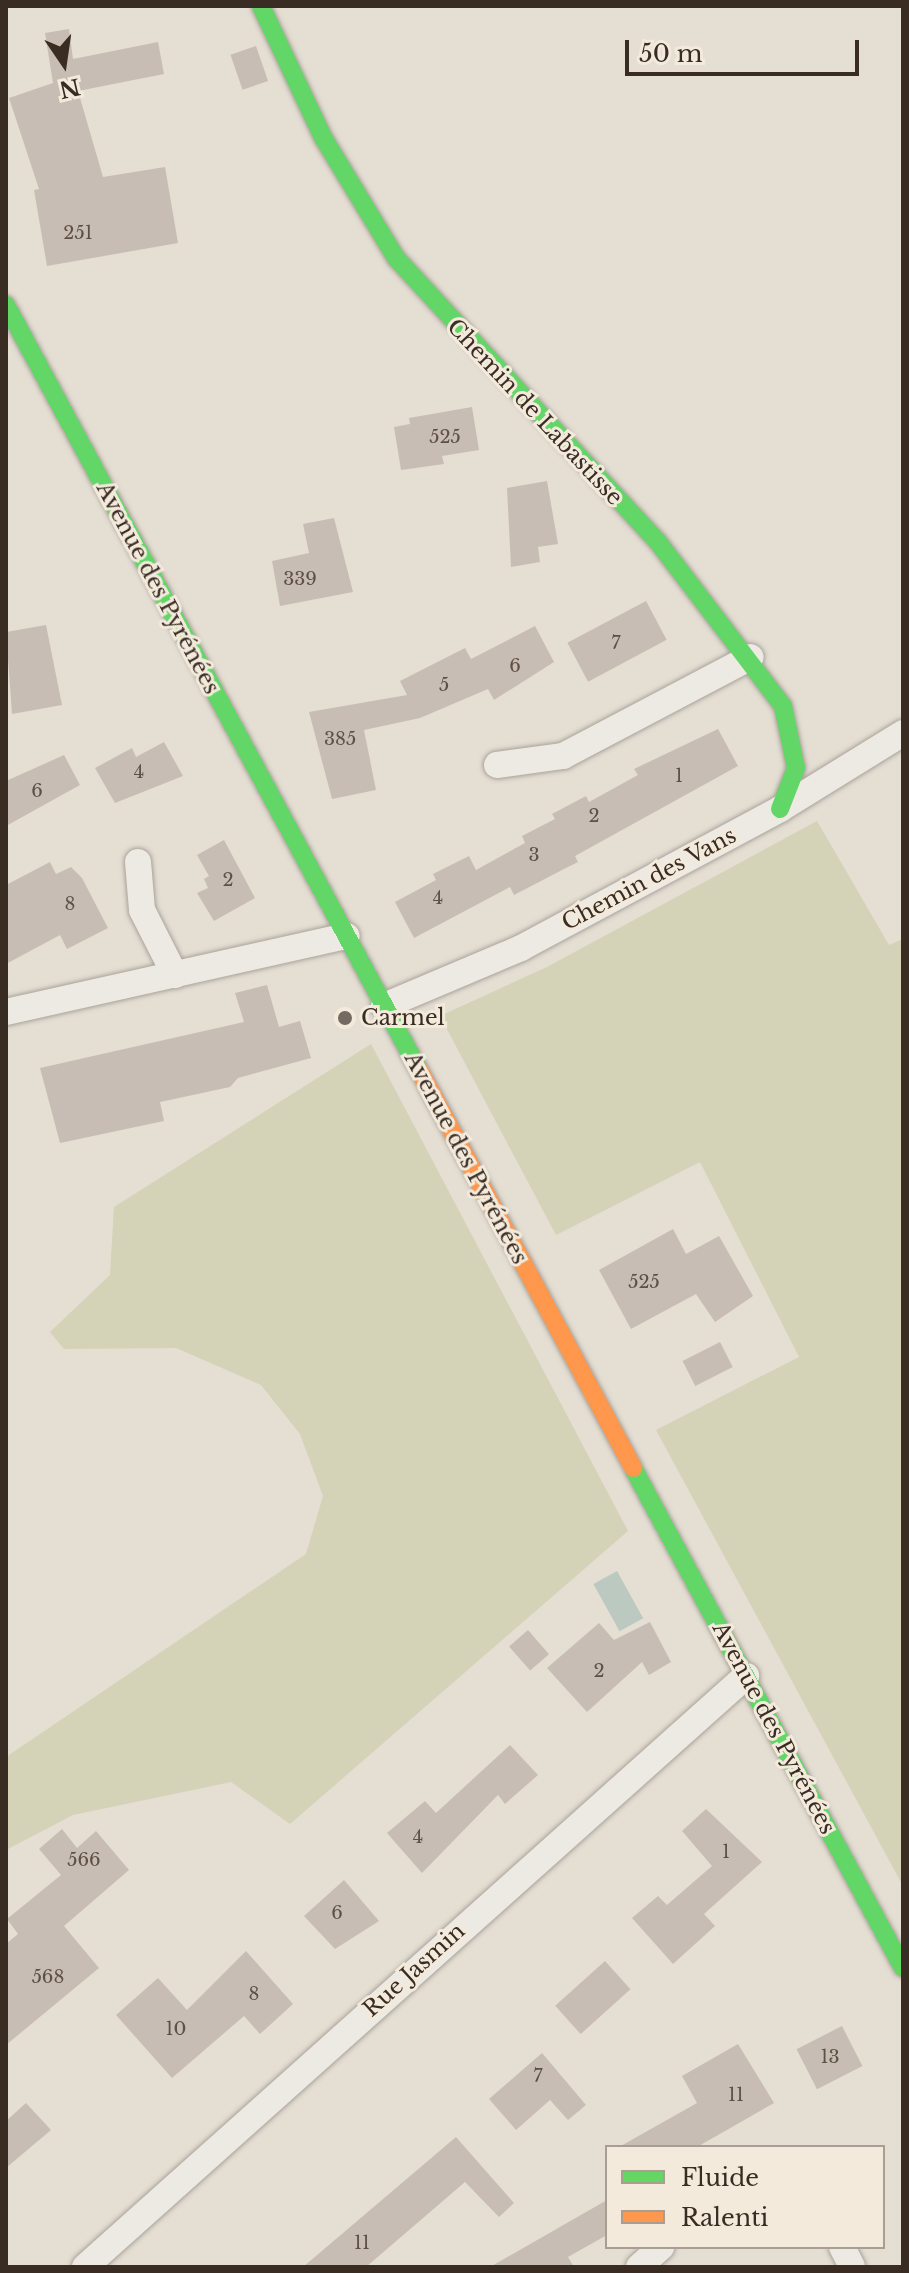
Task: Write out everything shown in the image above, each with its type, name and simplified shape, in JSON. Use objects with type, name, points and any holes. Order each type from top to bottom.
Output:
[{"type":"main road","name":"Chemin de Labastisse","points":[[261,6],[324,139],[396,258],[658,542],[751,657],[783,706],[794,738],[796,768],[780,809]]},
{"type":"main road","name":"Avenue des Pyrénées","points":[[6,305],[903,1968]]},
{"type":"street","points":[[497,765],[563,756],[751,657]]},
{"type":"street","name":"Chemin des Vans","points":[[384,1006],[521,948],[780,809],[903,733]]},
{"type":"street","points":[[138,862],[142,910],[175,975]]},
{"type":"street","points":[[6,1012],[347,936]]},
{"type":"street","name":"Rue Jasmin","points":[[85,2267],[746,1676]]},
{"type":"street","points":[[639,2267],[659,2249]]},
{"type":"street","points":[[843,2249],[852,2267]]},
{"type":"shaded area","points":[[817,821],[889,945],[903,939],[903,1886],[656,1430],[799,1357],[700,1162],[556,1235],[440,1016],[547,967]]},
{"type":"shaded area","points":[[371,1044],[628,1531],[290,1824],[231,1782],[73,1815],[6,1850],[6,1757],[306,1554],[323,1496],[300,1434],[261,1385],[176,1348],[64,1349],[50,1332],[110,1275],[114,1207]]},
{"type":"shaded area","points":[[617,1571],[643,1618],[620,1631],[593,1584]]},
{"type":"building","points":[[69,29],[73,59],[158,42],[164,74],[78,91],[103,177],[165,167],[178,243],[47,266],[34,190],[39,189],[9,98],[53,83],[45,33]]},
{"type":"building","points":[[256,46],[268,81],[243,90],[230,55]]},
{"type":"building","points":[[472,407],[479,450],[442,456],[444,464],[401,470],[394,427],[410,424],[409,418]]},
{"type":"building","points":[[547,481],[558,544],[538,547],[540,562],[511,567],[507,488]]},
{"type":"building","points":[[334,518],[353,592],[280,606],[272,561],[309,553],[303,524]]},
{"type":"building","points":[[646,601],[667,640],[588,682],[567,643]]},
{"type":"building","points":[[46,625],[62,705],[12,714],[6,632]]},
{"type":"building","points":[[535,626],[554,662],[494,700],[488,689],[420,718],[364,730],[376,790],[332,799],[309,712],[407,695],[400,681],[465,648],[471,659]]},
{"type":"building","points":[[718,729],[738,766],[575,856],[578,862],[514,895],[510,887],[414,938],[395,902],[436,880],[433,874],[469,856],[476,870],[525,843],[522,836],[555,819],[552,814],[586,796],[589,802],[638,775],[634,769]]},
{"type":"building","points":[[164,742],[183,776],[115,803],[95,768],[132,748],[136,757]]},
{"type":"building","points":[[64,755],[80,785],[6,826],[6,781]]},
{"type":"building","points":[[224,840],[255,898],[214,921],[197,893],[208,888],[204,879],[209,876],[197,855]]},
{"type":"building","points":[[50,862],[56,874],[71,867],[82,878],[108,928],[67,949],[60,935],[6,964],[6,885]]},
{"type":"building","points":[[267,985],[279,1027],[300,1021],[311,1058],[238,1078],[230,1087],[160,1102],[164,1121],[60,1143],[40,1068],[244,1022],[235,993]]},
{"type":"building","points":[[673,1229],[686,1254],[719,1236],[753,1296],[715,1322],[696,1294],[631,1329],[599,1270]]},
{"type":"building","points":[[720,1342],[733,1367],[695,1386],[683,1361]]},
{"type":"building","points":[[650,1622],[671,1662],[649,1675],[642,1662],[587,1712],[547,1668],[599,1623],[614,1640]]},
{"type":"building","points":[[528,1630],[549,1654],[530,1671],[509,1646]]},
{"type":"building","points":[[510,1745],[538,1775],[505,1804],[498,1795],[422,1873],[387,1833],[425,1801],[436,1813]]},
{"type":"building","points":[[706,1809],[762,1862],[704,1914],[715,1926],[673,1964],[632,1918],[658,1896],[667,1905],[712,1866],[682,1831]]},
{"type":"building","points":[[62,1829],[77,1848],[96,1831],[129,1870],[64,1926],[99,1968],[6,2045],[6,1944],[18,1934],[7,1919],[61,1875],[39,1849]]},
{"type":"building","points":[[344,1880],[379,1921],[335,1949],[304,1916]]},
{"type":"building","points":[[246,1951],[293,2004],[260,2034],[244,2016],[172,2078],[116,2015],[158,1978],[187,2010]]},
{"type":"building","points":[[605,1961],[630,1989],[581,2034],[555,2006]]},
{"type":"building","points":[[842,2026],[862,2066],[817,2089],[797,2049]]},
{"type":"building","points":[[738,2044],[774,2103],[700,2145],[623,2145],[697,2103],[682,2076]]},
{"type":"building","points":[[542,2053],[586,2105],[568,2120],[550,2100],[516,2130],[489,2099]]},
{"type":"building","points":[[26,2103],[51,2130],[6,2168],[6,2121]]},
{"type":"building","points":[[456,2137],[514,2203],[499,2217],[465,2182],[366,2267],[303,2267]]},
{"type":"building","points":[[605,2201],[605,2236],[568,2257],[574,2267],[490,2267]]},
{"type":"traffic: fast","points":[[261,6],[324,139],[396,258],[658,542],[783,706],[796,768],[780,809]]},
{"type":"traffic: fast","points":[[6,305],[419,1070]]},
{"type":"traffic: fast","points":[[633,1468],[903,1968]]},
{"type":"traffic: slow","points":[[419,1070],[633,1468]]},
{"type":"place","name":"Carmel","points":[[345,1018]]}]
